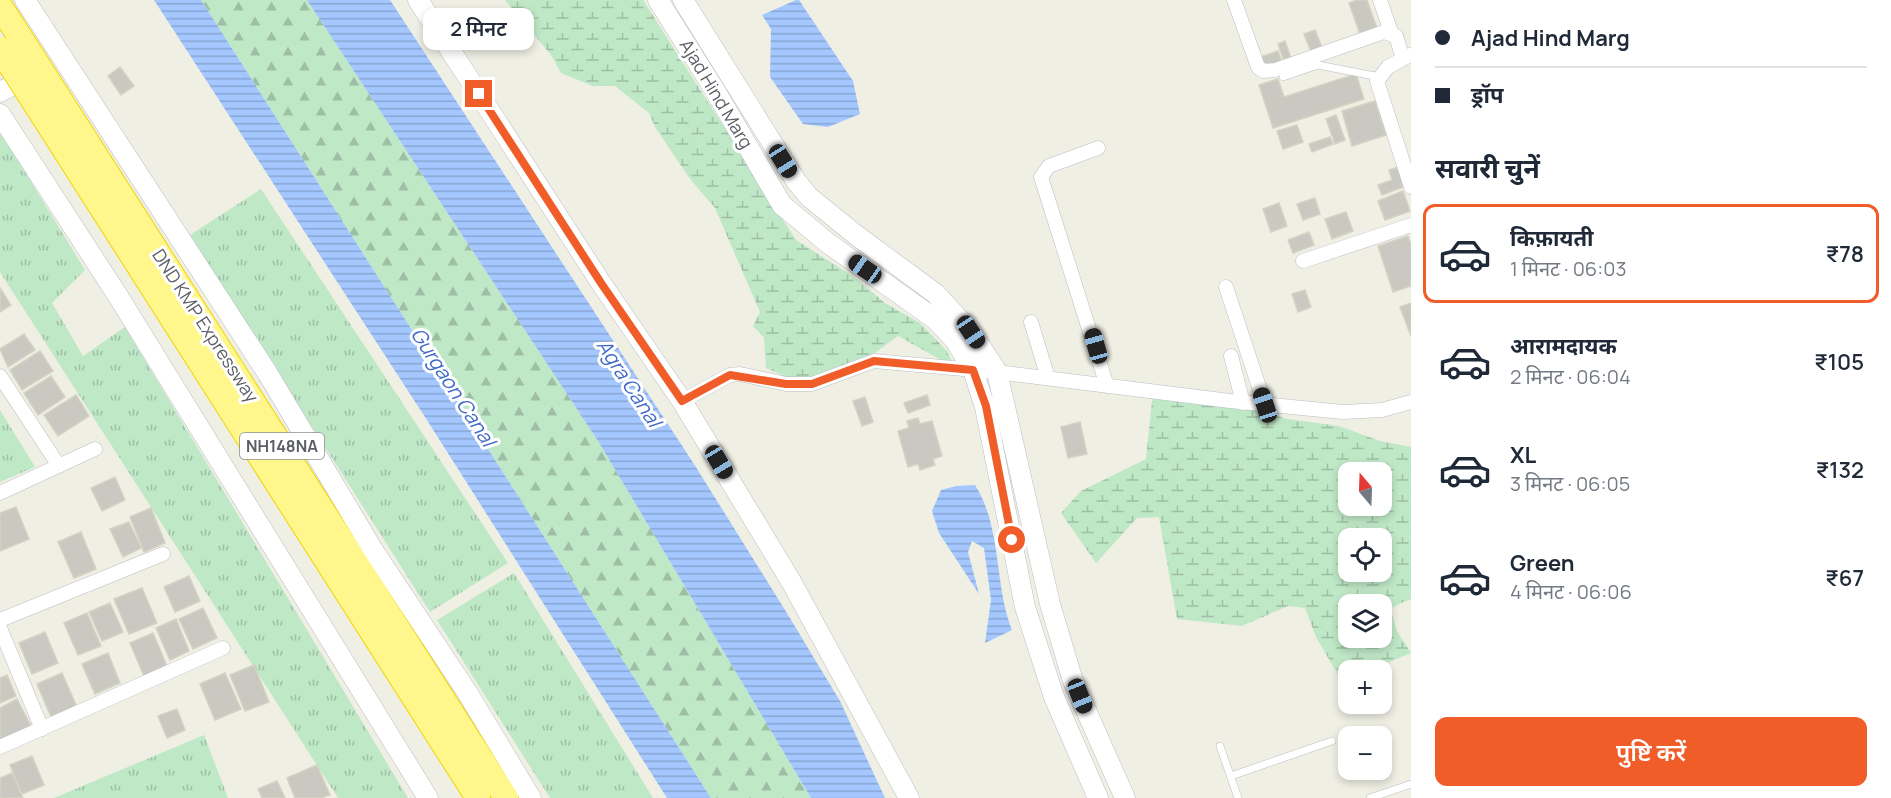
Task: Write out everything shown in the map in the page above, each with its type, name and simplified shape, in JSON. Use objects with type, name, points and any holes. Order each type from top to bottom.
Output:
[{"type":"highway","name":"DND KMP Expressway","points":[[0,6],[7,45],[48,101],[506,798]]},
{"type":"highway","name":"DND KMP Expressway","points":[[48,101],[478,798]]},
{"type":"street","points":[[25,0],[268,374],[373,550],[467,692],[531,798]]},
{"type":"street","points":[[418,0],[601,283],[682,401],[792,583],[909,798]]},
{"type":"street","name":"Ajad Hind Marg","points":[[658,0],[716,92],[782,205],[829,244],[935,319],[955,340],[973,370],[986,406],[1025,607],[1054,697],[1098,798]]},
{"type":"street","points":[[683,0],[802,189],[856,235],[936,294],[971,332],[998,372],[1050,604],[1073,681],[1125,798]]},
{"type":"street","points":[[1234,0],[1258,67],[1268,72],[1384,32],[1391,32]]},
{"type":"street","points":[[1380,0],[1391,32],[1396,36],[1407,57],[1388,67],[1380,77],[1378,89],[1411,187]]},
{"type":"street","points":[[0,92],[61,57]]},
{"type":"street","points":[[0,114],[118,296],[428,798]]},
{"type":"street","points":[[1098,148],[1049,166],[1041,177],[1107,386]]},
{"type":"street","points":[[1303,261],[1411,225]]},
{"type":"street","points":[[1226,287],[1265,405]]},
{"type":"street","points":[[1031,322],[1048,378]]},
{"type":"street","points":[[1231,356],[1243,403]]},
{"type":"street","points":[[682,401],[730,375],[786,384],[812,384],[874,361],[998,372],[1265,405],[1366,412],[1411,402]]},
{"type":"street","points":[[0,376],[59,466]]},
{"type":"street","points":[[0,493],[95,449]]},
{"type":"street","points":[[0,620],[163,554]]},
{"type":"street","points":[[0,628],[42,729]]},
{"type":"street","points":[[0,747],[223,648]]},
{"type":"lane","points":[[1282,77],[1318,65],[1380,77]]},
{"type":"lane","points":[[1231,776],[1332,741]]},
{"type":"lane","points":[[1220,746],[1238,798]]},
{"type":"lane","points":[[1370,798],[1411,784]]},
{"type":"green space","points":[[201,0],[307,0],[598,441],[811,798],[711,798]]},
{"type":"green space","points":[[505,0],[643,0],[796,240],[857,279],[885,303],[920,323],[947,351],[955,368],[898,336],[868,358],[797,382],[766,368],[764,338],[753,326],[760,312],[715,208],[690,179],[655,127],[649,113],[615,86],[593,86],[561,73],[551,55]]},
{"type":"green space","points":[[0,131],[85,270],[52,303],[83,356],[125,327],[408,798],[338,798],[0,272]]},
{"type":"green space","points":[[261,189],[508,563],[430,612],[190,235]]},
{"type":"green space","points":[[1153,391],[1230,401],[1287,419],[1339,426],[1380,441],[1411,447],[1411,599],[1392,607],[1392,594],[1338,594],[1338,648],[1392,648],[1392,615],[1397,631],[1411,653],[1392,661],[1338,660],[1338,675],[1316,637],[1305,608],[1288,606],[1242,626],[1177,619],[1159,517],[1137,518],[1096,563],[1061,513],[1081,491],[1146,459]]},
{"type":"green space","points":[[0,410],[35,467],[0,482]]},
{"type":"green space","points":[[514,573],[653,798],[550,798],[437,620]]},
{"type":"green space","points":[[204,735],[228,798],[54,798]]},
{"type":"water","points":[[154,0],[201,0],[711,798],[667,798],[425,417]]},
{"type":"water","name":"Agra Canal","points":[[307,0],[390,0],[694,464],[785,610],[840,701],[885,798],[811,798],[598,441]]},
{"type":"water","points":[[799,0],[853,81],[860,114],[828,127],[803,124],[770,77],[771,29],[762,15]]},
{"type":"water","points":[[975,485],[990,519],[1002,594],[1012,630],[985,643],[991,600],[984,548],[972,541],[968,552],[979,594],[939,533],[932,511],[941,490]]},
{"type":"building","points":[[1367,0],[1378,31],[1361,37],[1349,3]]},
{"type":"building","points":[[1315,30],[1323,50],[1312,54],[1304,34]]},
{"type":"building","points":[[1285,41],[1292,61],[1285,64],[1278,44]]},
{"type":"building","points":[[1278,51],[1282,62],[1262,69],[1258,58]]},
{"type":"building","points":[[120,67],[134,86],[121,95],[108,76]]},
{"type":"building","points":[[1356,74],[1364,99],[1273,128],[1259,85],[1278,79],[1284,97]]},
{"type":"building","points":[[1375,101],[1386,135],[1352,146],[1342,111]]},
{"type":"building","points":[[1336,115],[1345,140],[1335,144],[1326,119]]},
{"type":"building","points":[[1297,125],[1303,142],[1283,149],[1277,131]]},
{"type":"building","points":[[1330,137],[1333,144],[1312,152],[1309,144]]},
{"type":"building","points":[[1399,167],[1406,186],[1382,195],[1378,185],[1392,180],[1389,170]]},
{"type":"building","points":[[1403,191],[1410,211],[1385,220],[1378,201]]},
{"type":"building","points":[[1315,198],[1320,214],[1303,220],[1297,204]]},
{"type":"building","points":[[1279,203],[1287,226],[1271,232],[1263,209]]},
{"type":"building","points":[[1346,212],[1353,231],[1332,239],[1325,219]]},
{"type":"building","points":[[1309,232],[1314,245],[1293,253],[1288,240]]},
{"type":"building","points":[[1408,236],[1411,245],[1411,286],[1393,292],[1378,246]]},
{"type":"building","points":[[0,288],[11,305],[0,312]]},
{"type":"building","points":[[1305,290],[1311,307],[1298,312],[1292,294]]},
{"type":"building","points":[[1411,303],[1411,336],[1400,307]]},
{"type":"building","points":[[24,334],[35,350],[8,367],[0,349]]},
{"type":"building","points":[[40,351],[53,371],[22,390],[10,370]]},
{"type":"building","points":[[51,376],[65,397],[38,415],[24,393]]},
{"type":"building","points":[[76,395],[89,416],[58,436],[44,415]]},
{"type":"building","points":[[927,395],[930,405],[908,413],[904,403]]},
{"type":"building","points":[[865,397],[873,422],[862,426],[853,401]]},
{"type":"building","points":[[918,418],[920,424],[932,421],[942,456],[933,459],[935,465],[920,470],[918,464],[908,467],[898,431],[909,428],[907,421]]},
{"type":"building","points":[[1080,422],[1087,454],[1068,458],[1061,427]]},
{"type":"building","points":[[115,477],[125,500],[102,511],[91,488]]},
{"type":"building","points":[[16,507],[29,539],[0,551],[0,513]]},
{"type":"building","points":[[151,508],[165,543],[144,552],[130,517]]},
{"type":"building","points":[[129,522],[141,548],[123,557],[110,529]]},
{"type":"building","points":[[81,532],[96,569],[74,578],[58,542]]},
{"type":"building","points":[[189,576],[200,601],[175,612],[164,587]]},
{"type":"building","points":[[142,588],[157,623],[129,634],[114,599]]},
{"type":"building","points":[[110,603],[123,632],[102,641],[89,612]]},
{"type":"building","points":[[203,608],[217,638],[193,649],[179,619]]},
{"type":"building","points":[[87,613],[101,646],[78,655],[64,623]]},
{"type":"building","points":[[176,619],[189,651],[170,660],[156,628]]},
{"type":"building","points":[[45,632],[58,663],[32,674],[19,643]]},
{"type":"building","points":[[153,633],[167,666],[144,676],[130,643]]},
{"type":"building","points":[[108,653],[120,683],[95,694],[82,664]]},
{"type":"building","points":[[254,665],[269,702],[245,711],[230,675]]},
{"type":"building","points":[[62,673],[77,707],[51,717],[37,684]]},
{"type":"building","points":[[225,673],[241,709],[215,720],[200,684]]},
{"type":"building","points":[[7,675],[16,696],[0,703],[0,678]]},
{"type":"building","points":[[17,699],[32,728],[0,745],[0,708]]},
{"type":"building","points":[[177,709],[185,730],[167,738],[158,716]]},
{"type":"building","points":[[32,756],[44,785],[22,794],[10,765]]},
{"type":"building","points":[[317,765],[330,795],[321,798],[295,798],[287,778]]},
{"type":"building","points":[[12,773],[23,798],[0,798],[0,778]]},
{"type":"building","points":[[277,781],[285,798],[262,798],[258,789]]},
{"type":"route","points":[[479,94],[601,283],[682,401],[730,375],[740,374],[786,384],[812,384],[874,361],[973,370],[986,406],[1012,540]]},
{"type":"water label","name":"Gurgaon Canal","points":[[453,387]]}]
